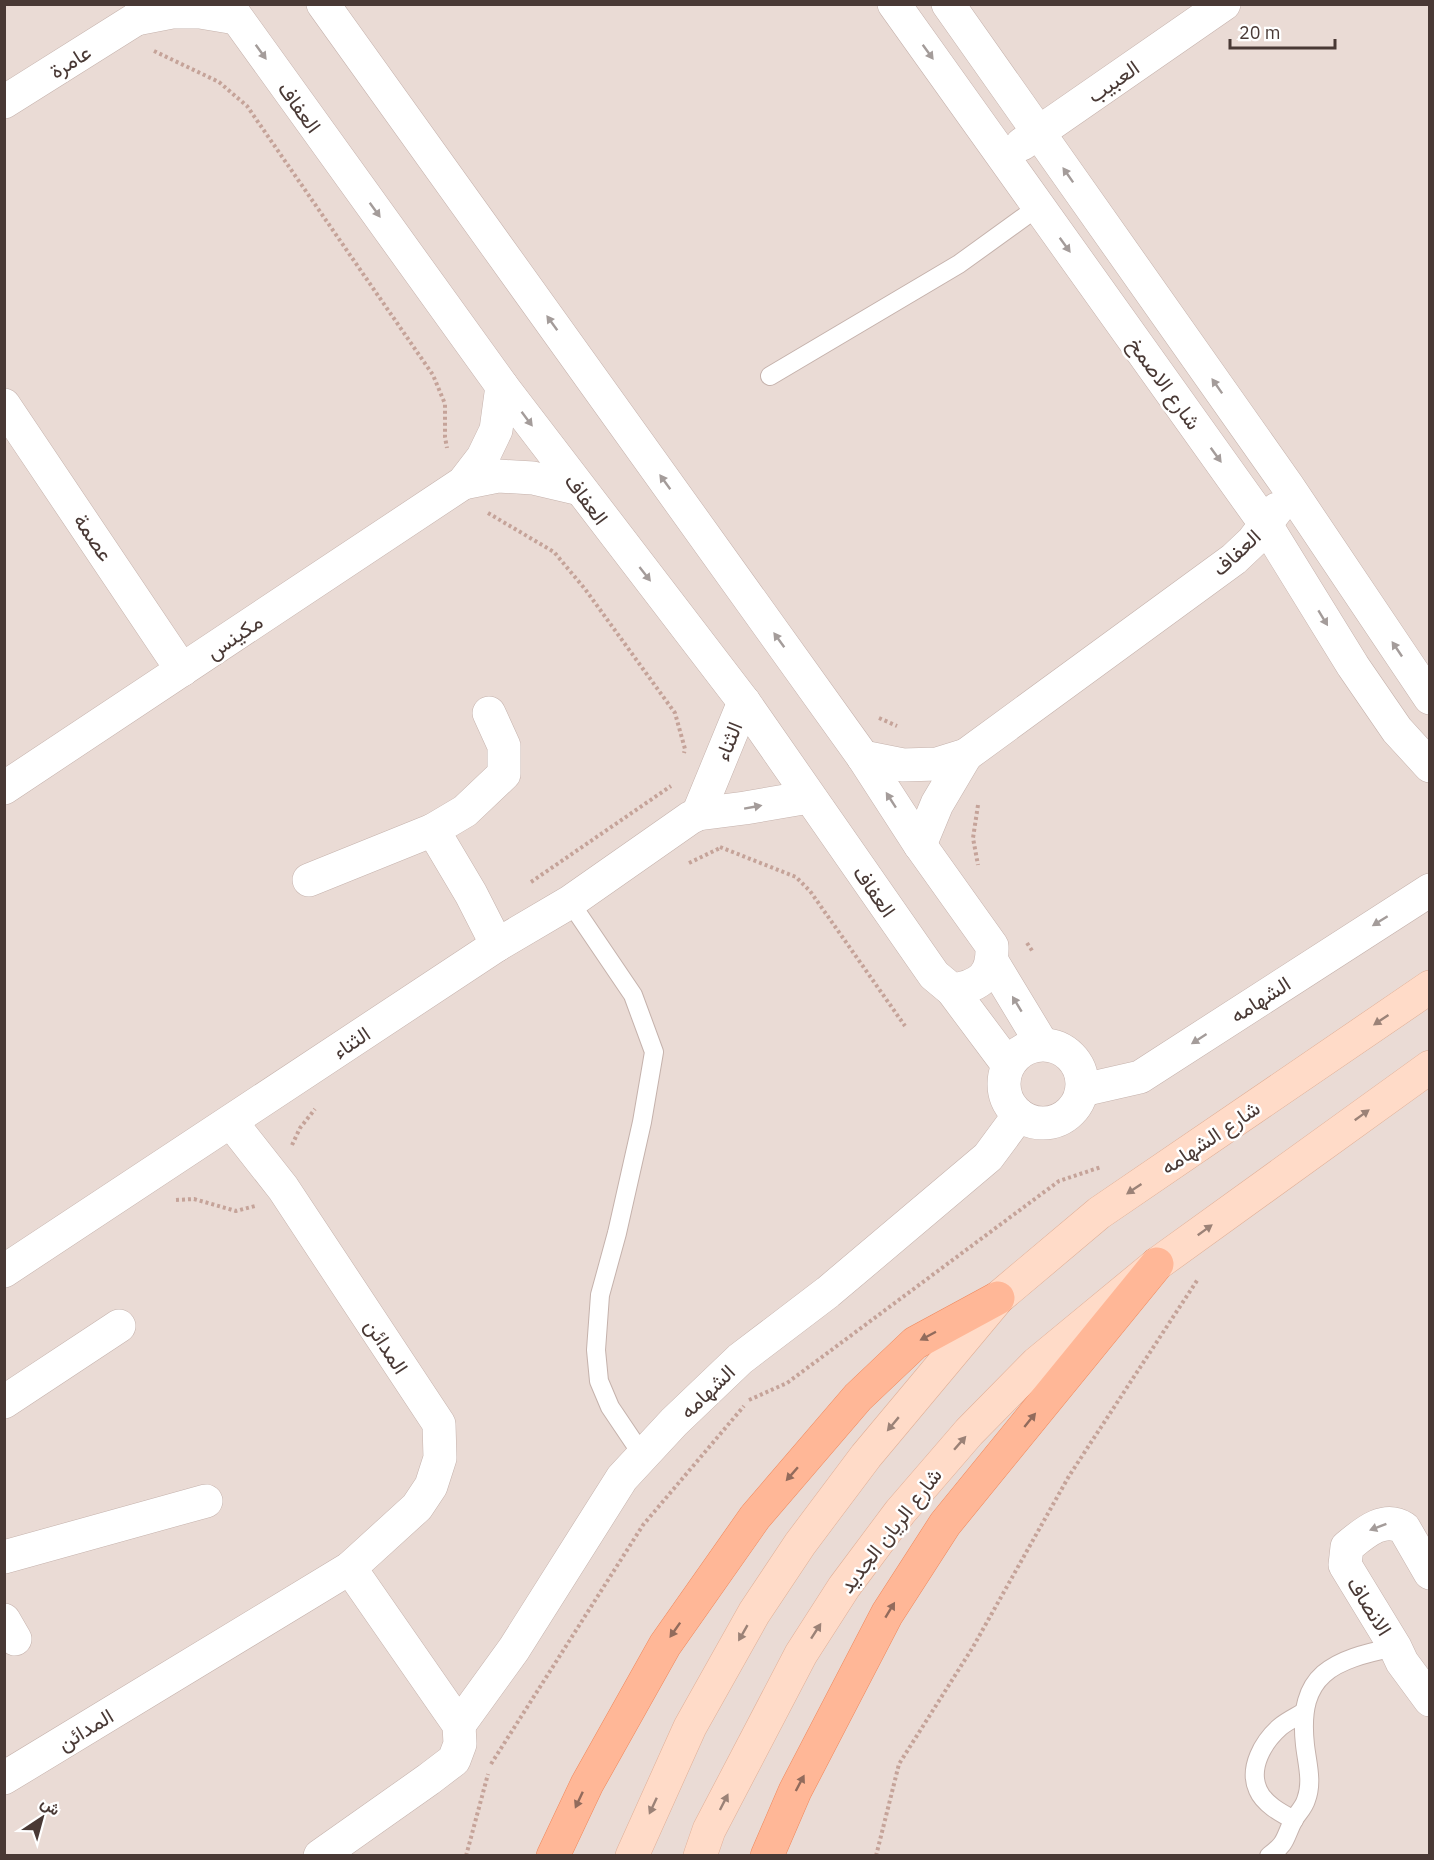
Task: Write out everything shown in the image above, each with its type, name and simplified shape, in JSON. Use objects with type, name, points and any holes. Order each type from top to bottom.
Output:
[{"type":"main road","name":"شارع الشهامه","points":[[998,1298],[1099,1213],[1430,987]]},
{"type":"main road","points":[[767,1856],[795,1791],[888,1614],[945,1524],[1157,1264],[1430,1067]]},
{"type":"main road","name":"شارع الريان الجديد","points":[[699,1856],[709,1830],[801,1654],[844,1587],[900,1512],[969,1432],[1037,1363],[1157,1264]]},
{"type":"main road","points":[[553,1856],[587,1784],[665,1645],[755,1517],[858,1397],[915,1343],[998,1298]]},
{"type":"main road","points":[[632,1856],[690,1726],[754,1613],[800,1544],[866,1456],[998,1298]]},
{"type":"street","points":[[323,4],[863,758],[992,946],[993,963],[1042,1044]]},
{"type":"street","name":"شارع الاصمخ","points":[[894,4],[1266,525],[1353,666],[1397,730],[1430,766]]},
{"type":"street","name":"شارع الاصمخ","points":[[948,4],[1287,485],[1430,698]]},
{"type":"street","name":"العبيب","points":[[1003,157],[1224,4]]},
{"type":"street","name":"العفاف","points":[[231,11],[502,386],[744,702],[934,975],[952,990],[1008,1065]]},
{"type":"street","name":"عامرة","points":[[4,102],[135,17],[172,12],[231,11]]},
{"type":"street","name":"مكينس","points":[[4,788],[459,486],[483,457],[496,430],[502,386]]},
{"type":"street","name":"عصمة","points":[[6,409],[182,670]]},
{"type":"street","name":"مكينس","points":[[459,486],[498,476],[533,478],[580,489]]},
{"type":"street","name":"العفاف","points":[[863,758],[903,765],[937,764],[966,755],[1234,559],[1266,525],[1283,498],[1287,485]]},
{"type":"street","name":"الثناء","points":[[694,816],[744,702]]},
{"type":"street","points":[[309,880],[433,830],[465,811],[504,774],[504,746],[489,713]]},
{"type":"street","name":"العفاف","points":[[920,844],[937,804],[966,755]]},
{"type":"street","name":"الثناء","points":[[4,1271],[497,945],[570,902],[694,816],[809,796]]},
{"type":"street","points":[[433,830],[471,894],[497,945]]},
{"type":"street","name":"الشهامه","points":[[1083,1090],[1140,1077],[1430,890]]},
{"type":"street","points":[[952,990],[967,988],[982,980],[993,963]]},
{"type":"street","points":[[1042,1044],[1056,1046],[1068,1053],[1077,1063],[1082,1076],[1083,1090],[1078,1103],[1070,1113],[1044,1124],[1019,1115],[1010,1105],[1005,1092],[1004,1078],[1008,1065],[1017,1054],[1029,1047],[1042,1044]]},
{"type":"street","name":"الشهامه","points":[[459,1725],[514,1649],[622,1478],[674,1422],[740,1359],[828,1292],[988,1157],[1019,1115]]},
{"type":"street","name":"المدائن","points":[[4,1778],[350,1568],[417,1507],[431,1486],[440,1458],[439,1424],[283,1188],[231,1122]]},
{"type":"street","points":[[4,1402],[119,1326]]},
{"type":"street","points":[[4,1557],[206,1501]]},
{"type":"street","name":"الانصاف","points":[[1430,1572],[1404,1528],[1396,1524],[1384,1523],[1364,1532],[1347,1547],[1345,1565],[1402,1662],[1430,1700]]},
{"type":"street","points":[[320,1856],[454,1760],[460,1744],[459,1725],[350,1568]]},
{"type":"lane","points":[[770,375],[959,264],[1038,207]]},
{"type":"lane","points":[[570,902],[633,995],[654,1052],[642,1122],[600,1295],[596,1350],[599,1381],[643,1456]]},
{"type":"lane","points":[[1269,1856],[1283,1846],[1306,1799],[1310,1774],[1305,1745],[1304,1712],[1311,1688],[1330,1667],[1358,1654],[1395,1647]]},
{"type":"lane","points":[[1294,1820],[1282,1814],[1258,1790],[1254,1769],[1267,1741],[1280,1727],[1304,1712]]},
{"type":"path","points":[[135,17],[147,48],[219,82],[247,106],[433,375],[445,404],[445,437],[459,486],[477,506],[554,552],[585,589],[675,713],[685,749],[683,759]]},
{"type":"path","points":[[694,816],[721,848],[796,877],[810,891],[905,1026]]},
{"type":"path","points":[[688,864],[721,848]]},
{"type":"path","points":[[174,1200],[194,1199],[236,1211],[251,1209],[283,1188],[289,1171],[291,1147],[300,1128],[319,1104]]},
{"type":"path","points":[[876,1856],[899,1764],[973,1647],[1069,1476],[1199,1277]]},
{"type":"shaded area","points":[[5,5],[1429,5],[1429,1855],[5,1855]]}]
